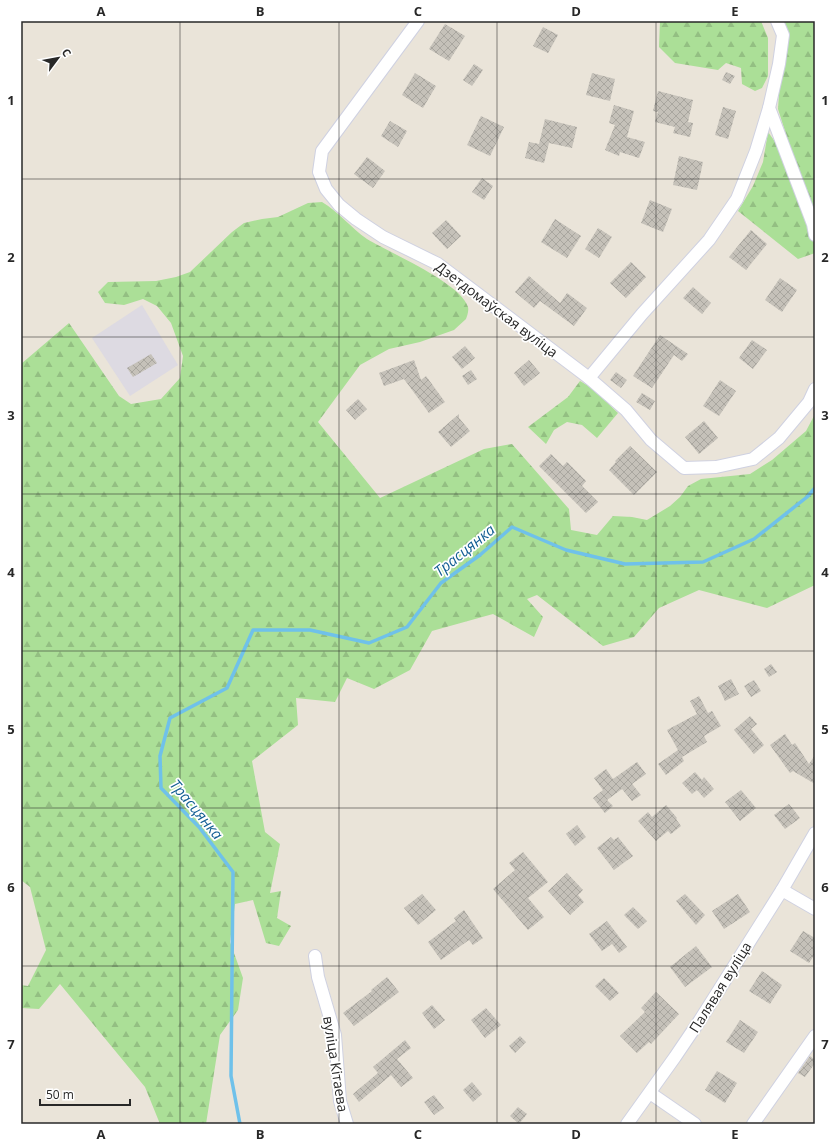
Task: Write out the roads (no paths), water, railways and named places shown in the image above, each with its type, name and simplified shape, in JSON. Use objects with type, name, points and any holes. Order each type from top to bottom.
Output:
[{"type":"street","name":"Дзетдомаўская вуліца","points":[[418,21],[322,151],[318,172],[326,189],[339,205],[356,219],[383,237],[438,264],[589,378],[626,410],[651,440],[684,468],[716,467],[753,459],[779,438],[809,402],[815,389]]},
{"type":"street","points":[[589,378],[642,314],[709,240],[737,199],[756,151],[769,108],[779,64],[783,35],[777,21]]},
{"type":"street","points":[[769,108],[813,224],[815,236]]},
{"type":"street","name":"Палявая вуліца","points":[[650,1093],[700,1020],[782,890],[815,833]]},
{"type":"street","points":[[782,890],[815,909]]},
{"type":"street","name":"вуліца Кітаева","points":[[316,956],[318,977],[335,1035],[340,1101],[347,1124]]},
{"type":"street","points":[[753,1124],[814,1043]]},
{"type":"street","points":[[627,1124],[650,1093],[695,1124]]},
{"type":"waterway","name":"Трасцянка","points":[[240,1124],[231,1076],[233,872],[199,827],[161,788],[160,756],[170,718],[227,688],[253,630],[310,630],[369,643],[407,627],[441,583],[480,555],[512,527],[566,550],[625,564],[703,562],[754,539],[807,497],[815,488]]}]
